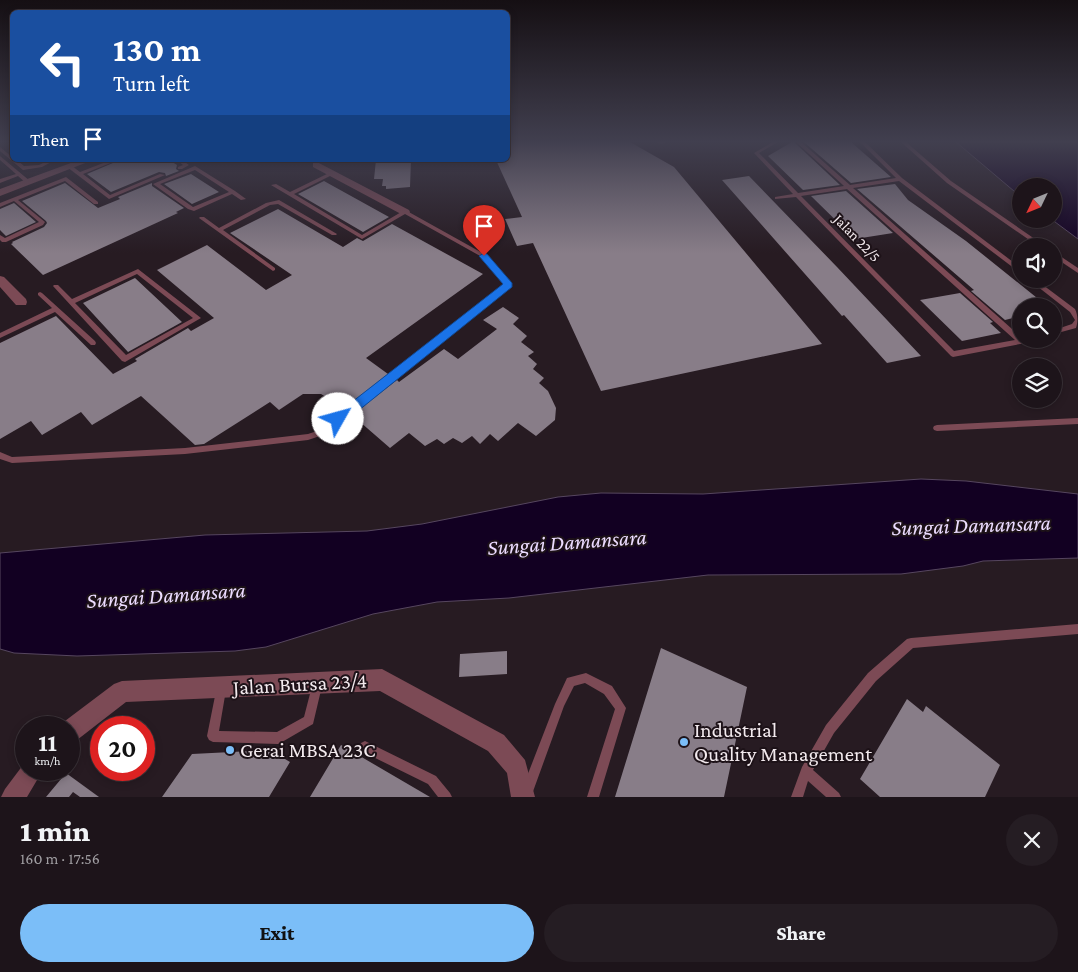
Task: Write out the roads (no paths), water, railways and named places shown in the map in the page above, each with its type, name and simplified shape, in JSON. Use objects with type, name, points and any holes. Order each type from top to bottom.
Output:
[{"type":"street","points":[[0,193],[36,179]]},
{"type":"street","points":[[344,179],[405,212]]},
{"type":"street","points":[[1,282],[21,302]]},
{"type":"street","name":"Jalan Bursa 23/4","points":[[80,724],[122,692],[382,680],[496,744],[517,768],[524,797]]},
{"type":"street","points":[[13,797],[24,781]]},
{"type":"lane","points":[[25,179],[28,182]]},
{"type":"lane","points":[[0,205],[65,179]]},
{"type":"lane","points":[[66,179],[96,203]]},
{"type":"lane","points":[[86,179],[109,197],[152,179]]},
{"type":"lane","points":[[168,179],[156,184],[194,209],[233,192]]},
{"type":"lane","points":[[213,179],[243,199]]},
{"type":"lane","points":[[290,194],[320,179]]},
{"type":"lane","name":"Jalan 22/5","points":[[781,179],[953,354],[1012,344]]},
{"type":"lane","points":[[839,179],[1012,333]]},
{"type":"lane","points":[[777,198],[899,179]]},
{"type":"lane","points":[[900,179],[1012,264]]},
{"type":"lane","points":[[946,179],[1030,238]]},
{"type":"lane","points":[[0,454],[12,460],[185,451],[308,437],[323,432],[509,285],[484,256],[405,212],[362,237],[274,185]]},
{"type":"lane","points":[[0,237],[4,241],[42,222],[14,199]]},
{"type":"lane","points":[[219,230],[268,204],[279,202],[334,234]]},
{"type":"lane","points":[[202,218],[273,269]]},
{"type":"lane","points":[[1062,260],[1078,271]]},
{"type":"lane","points":[[56,286],[71,302],[125,359],[198,318],[138,271],[71,302]]},
{"type":"lane","points":[[1043,288],[1057,298]]},
{"type":"lane","points":[[40,294],[93,344]]},
{"type":"lane","points":[[1062,302],[1073,310],[1078,320],[1074,326],[1062,330]]},
{"type":"lane","points":[[0,336],[56,309]]},
{"type":"lane","points":[[937,428],[1078,421]]},
{"type":"lane","points":[[797,797],[806,771],[830,729],[872,677],[912,643],[1078,629]]},
{"type":"lane","points":[[524,797],[560,704],[571,682],[586,678],[608,690],[621,708],[593,797]]},
{"type":"lane","points":[[222,688],[212,736],[278,738],[309,720],[318,683]]},
{"type":"lane","points":[[365,748],[432,780],[446,797]]},
{"type":"lane","points":[[806,771],[834,797]]},
{"type":"water","points":[[1000,179],[1012,179],[1012,189]]},
{"type":"water","points":[[1062,179],[1078,179],[1078,239],[1062,227]]},
{"type":"water","name":"Sungai Damansara","points":[[921,479],[966,481],[1078,494],[1078,558],[983,561],[963,566],[901,574],[708,575],[509,598],[437,602],[373,614],[266,647],[235,651],[77,656],[14,653],[0,649],[0,553],[205,535],[367,531],[422,524],[558,497],[601,493],[703,494]]},
{"type":"place","name":"Industrial Quality Management","points":[[684,742]]},
{"type":"place","name":"Gerai MBSA 23C","points":[[230,750]]}]
